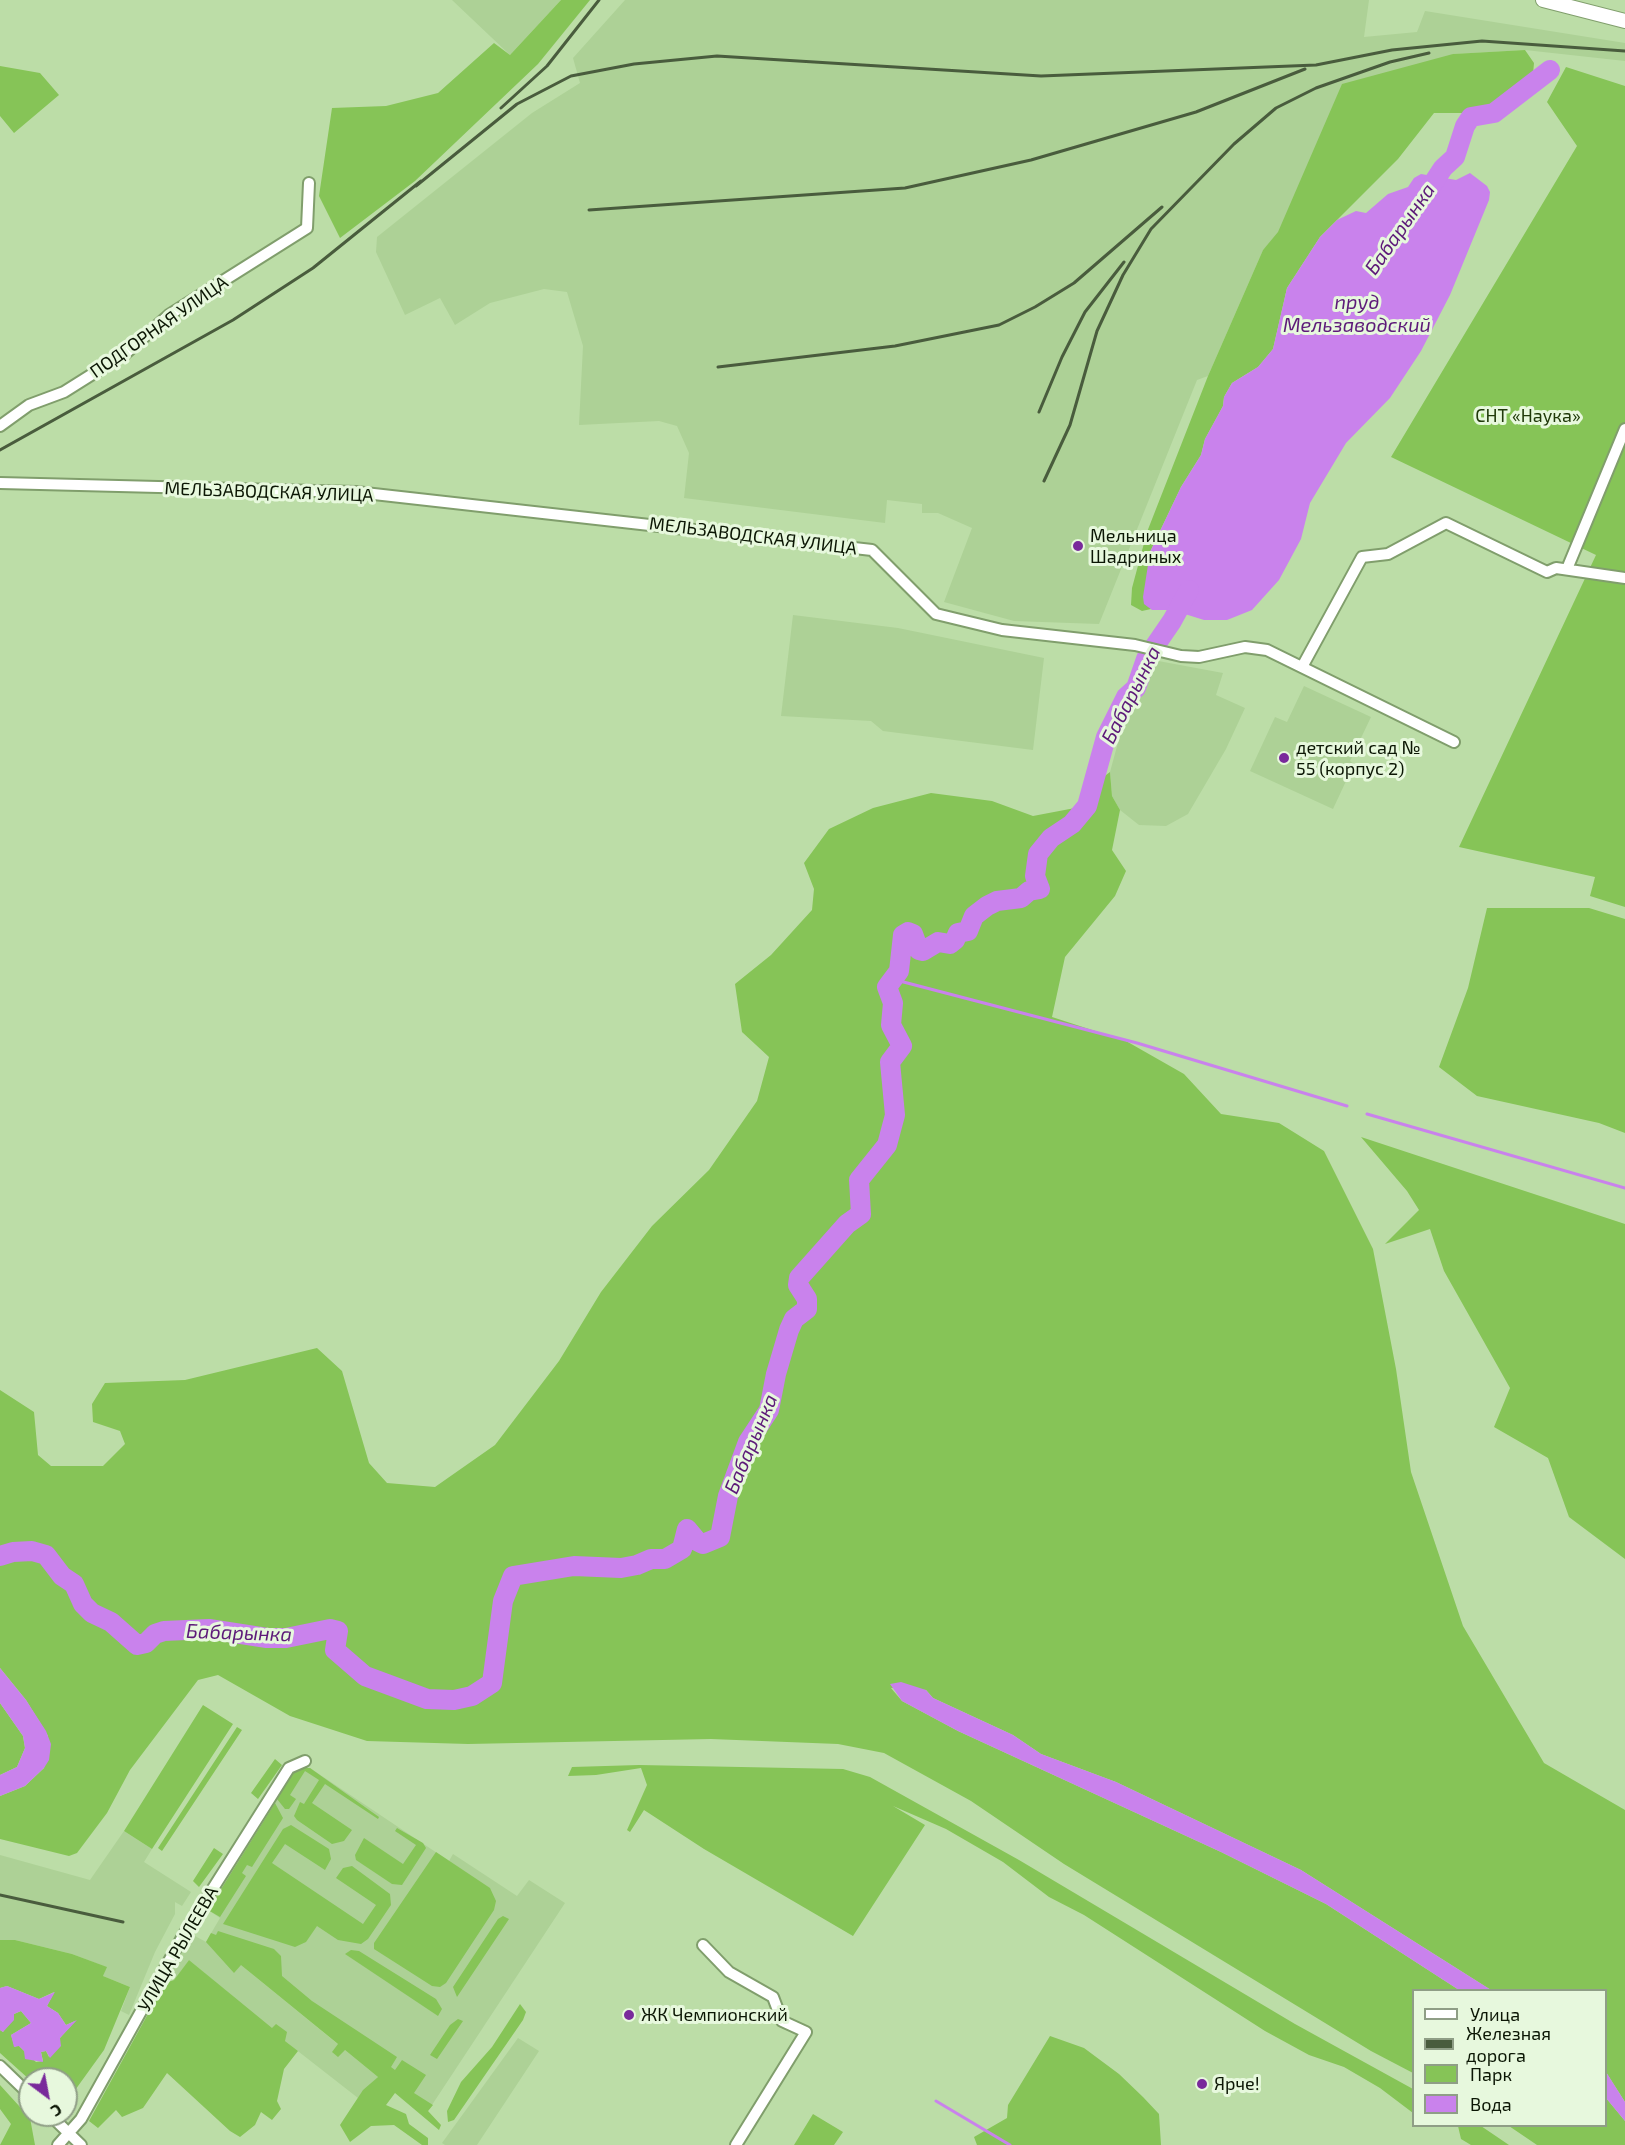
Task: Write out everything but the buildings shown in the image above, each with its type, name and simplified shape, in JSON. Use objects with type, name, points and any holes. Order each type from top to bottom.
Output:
[{"type":"street","points":[[1543,0],[1625,21]]},
{"type":"street","name":"ПОДГОРНАЯ УЛИЦА","points":[[0,426],[29,405],[64,392],[126,353],[169,315],[307,228],[309,183]]},
{"type":"street","points":[[1566,569],[1625,429]]},
{"type":"street","name":"МЕЛЬЗАВОДСКАЯ УЛИЦА","points":[[0,483],[356,492],[872,550],[936,614],[1011,631],[1135,645],[1169,654],[1198,657],[1235,648],[1254,647],[1302,667],[1454,742]]},
{"type":"street","points":[[1302,667],[1362,557],[1388,554],[1446,523],[1547,572],[1556,568],[1625,578]]},
{"type":"street","name":"УЛИЦА РЫЛЕЕВА","points":[[58,2145],[69,2134],[117,2058],[183,1936],[289,1768],[305,1761]]},
{"type":"street","points":[[702,1945],[729,1972],[773,1997],[782,2021],[806,2032],[736,2145]]},
{"type":"street","points":[[0,2066],[18,2083]]},
{"type":"street","points":[[62,2127],[81,2145]]},
{"type":"shaded area","points":[[452,0],[561,0],[510,55]]},
{"type":"shaded area","points":[[625,0],[1369,0],[1364,37],[1417,32],[1425,11],[1625,43],[1625,61],[1525,50],[1453,54],[1263,250],[1208,376],[1197,380],[1099,624],[1014,621],[944,602],[972,528],[938,513],[922,513],[922,504],[887,500],[885,523],[684,498],[689,453],[677,426],[659,421],[579,425],[583,346],[567,292],[544,289],[490,303],[455,325],[440,298],[405,315],[376,252],[377,237],[532,113],[580,83],[573,58]]},
{"type":"shaded area","points":[[793,615],[898,628],[1044,658],[1033,750],[883,731],[871,721],[781,716]]},
{"type":"shaded area","points":[[1153,660],[1223,673],[1216,695],[1245,708],[1226,749],[1188,814],[1166,826],[1139,825],[1120,810],[1112,796],[1110,772],[1119,739]]},
{"type":"shaded area","points":[[1304,686],[1371,717],[1350,761],[1354,764],[1333,809],[1250,771],[1275,717],[1287,722]]},
{"type":"shaded area","points":[[310,1768],[449,1861],[453,1854],[517,1896],[529,1880],[565,1903],[428,2111],[241,1965],[378,2077],[358,2098],[285,2041],[189,1960],[174,1980],[166,1974],[195,1936],[206,1942],[220,1918],[208,1910],[294,1772]]},
{"type":"shaded area","points":[[124,1831],[152,1849],[144,1862],[191,1892],[182,1906],[175,1902],[175,1914],[155,1952],[129,2015],[121,2011],[130,1987],[103,1976],[106,1967],[72,1954],[15,1940],[0,1940],[0,1855],[90,1880]]},
{"type":"shaded area","points":[[518,2038],[539,2051],[477,2145],[445,2145],[442,2143]]},
{"type":"green space","points":[[561,0],[590,0],[538,64],[415,181],[340,238],[319,196],[332,108],[386,106],[438,93],[494,43],[510,55]]},
{"type":"green space","points":[[1525,50],[1534,63],[1533,74],[1493,109],[1469,113],[1434,113],[1398,159],[1320,237],[1287,288],[1273,349],[1258,367],[1232,383],[1224,397],[1223,406],[1205,439],[1201,455],[1181,487],[1150,552],[1151,609],[1142,611],[1131,605],[1132,588],[1147,532],[1208,376],[1263,250],[1278,232],[1342,84],[1453,54]]},
{"type":"green space","points":[[0,66],[40,73],[59,95],[14,133],[0,116]]},
{"type":"green space","name":"СНТ «Наука»","points":[[1566,67],[1625,86],[1625,907],[1590,896],[1595,877],[1459,847],[1596,555],[1391,457],[1577,146],[1547,102]]},
{"type":"green space","points":[[1110,772],[1112,796],[1120,810],[1112,850],[1126,871],[1115,896],[1065,957],[1052,1017],[1126,1041],[1184,1074],[1221,1114],[1279,1123],[1324,1151],[1373,1249],[1396,1369],[1411,1472],[1463,1626],[1544,1763],[1625,1810],[1625,2102],[1607,2074],[1607,1989],[1489,1989],[1301,1870],[1116,1782],[1041,1754],[1013,1735],[933,1698],[926,1690],[891,1688],[902,1701],[958,1731],[1221,1852],[1326,1904],[1457,1989],[1412,1989],[1412,2072],[1371,2051],[1064,1864],[971,1801],[884,1753],[838,1744],[711,1739],[468,1744],[367,1741],[290,1716],[218,1675],[198,1680],[130,1770],[107,1813],[77,1853],[69,1856],[0,1839],[0,1796],[25,1786],[44,1768],[48,1736],[26,1700],[0,1668],[0,1390],[34,1412],[38,1455],[51,1466],[103,1466],[125,1444],[120,1431],[93,1422],[92,1404],[105,1383],[185,1380],[317,1348],[342,1371],[369,1463],[387,1483],[435,1487],[495,1445],[559,1361],[601,1292],[652,1226],[709,1170],[757,1101],[769,1057],[742,1032],[735,984],[771,955],[812,910],[814,889],[804,863],[829,829],[873,808],[931,793],[992,801],[1033,816],[1075,808],[1086,790]]},
{"type":"green space","points":[[1487,908],[1589,908],[1625,919],[1625,1133],[1599,1123],[1477,1096],[1439,1067],[1468,988]]},
{"type":"green space","points":[[1361,1137],[1625,1224],[1625,1559],[1569,1517],[1548,1458],[1494,1427],[1510,1388],[1444,1271],[1430,1229],[1385,1244],[1419,1210],[1407,1191]]},
{"type":"green space","points":[[0,1703],[23,1736],[25,1748],[17,1767],[0,1775]]},
{"type":"green space","points":[[203,1705],[233,1724],[152,1849],[124,1831]]},
{"type":"green space","points":[[237,1727],[242,1730],[162,1851],[158,1848]]},
{"type":"green space","points":[[275,1759],[282,1765],[258,1799],[251,1793]]},
{"type":"green space","points":[[639,1765],[843,1769],[870,1777],[1019,1860],[1295,2024],[1412,2088],[1412,2112],[1380,2088],[1344,2067],[1309,2055],[1265,2031],[1084,1915],[1049,1897],[1003,1862],[946,1829],[893,1806],[925,1825],[853,1936],[704,1849],[644,1810],[630,1832],[627,1830],[647,1785],[641,1768],[596,1775],[568,1776],[572,1767]]},
{"type":"green space","points":[[301,1768],[310,1768],[379,1817],[378,1819],[325,1784],[312,1803],[352,1830],[344,1841],[332,1844],[294,1816],[300,1802],[304,1804],[319,1780],[305,1771],[290,1795],[296,1799],[289,1809],[285,1809],[277,1799],[294,1772]]},
{"type":"green space","points":[[275,1803],[283,1818],[252,1867],[247,1865],[242,1873],[246,1876],[220,1917],[208,1910]]},
{"type":"green space","points":[[291,1825],[329,1849],[331,1859],[325,1870],[285,1844],[272,1863],[363,1924],[376,1905],[336,1878],[343,1868],[352,1866],[390,1894],[391,1905],[368,1939],[361,1944],[338,1940],[317,1926],[306,1942],[295,1947],[223,1924],[283,1829]]},
{"type":"green space","points":[[397,1828],[423,1843],[426,1848],[402,1885],[392,1884],[356,1860],[355,1855],[364,1838],[403,1864],[416,1845],[395,1831]]},
{"type":"green space","points":[[214,1848],[223,1854],[199,1887],[193,1881]]},
{"type":"green space","points":[[436,1852],[490,1888],[496,1901],[494,1910],[446,1983],[440,1987],[432,1986],[374,1949],[374,1943]]},
{"type":"green space","points":[[503,1916],[509,1919],[457,1997],[453,1987],[498,1919]]},
{"type":"green space","points":[[218,1931],[274,1949],[281,1956],[282,1976],[312,2001],[397,2057],[391,2067],[395,2070],[402,2060],[426,2075],[414,2093],[433,2105],[428,2111],[441,2125],[439,2130],[395,2093],[386,2105],[406,2114],[409,2124],[428,2138],[428,2145],[422,2145],[394,2125],[371,2126],[350,2142],[340,2125],[363,2090],[378,2077],[345,2050],[338,2057],[332,2052],[338,2044],[241,1965],[234,1973],[206,1942],[211,1933],[216,1935]]},
{"type":"green space","points":[[0,1940],[15,1940],[72,1954],[107,1967],[103,1976],[130,1987],[104,2050],[78,2086],[78,2067],[18,2067],[18,2069],[0,2053],[0,2030],[3,2032],[14,2014],[21,2011],[31,2023],[11,2035],[15,2047],[18,2045],[36,2062],[43,2061],[41,2052],[46,2051],[49,2057],[60,2038],[75,2021],[66,2025],[58,2013],[47,2006],[54,1992],[39,1999],[7,1986],[0,1988]]},
{"type":"green space","points":[[351,1950],[359,1951],[436,1999],[442,2009],[438,2016],[345,1954]]},
{"type":"green space","points":[[189,1960],[272,2028],[276,2024],[287,2032],[285,2041],[298,2051],[284,2069],[277,2101],[281,2109],[272,2120],[261,2112],[255,2125],[240,2137],[230,2131],[167,2073],[143,2108],[122,2117],[116,2110],[98,2128],[89,2121],[165,1983],[174,1980]]},
{"type":"green space","points":[[520,2004],[526,2012],[523,2020],[454,2120],[448,2122],[447,2111],[461,2082],[492,2047]]},
{"type":"green space","points":[[458,2019],[463,2021],[437,2059],[430,2055],[450,2025]]},
{"type":"green space","points":[[1050,2036],[1084,2048],[1119,2074],[1143,2097],[1159,2114],[1161,2145],[977,2145],[974,2137],[1007,2118],[1008,2105]]},
{"type":"green space","points":[[0,2085],[18,2105],[18,2127],[32,2127],[35,2145],[0,2145],[11,2124],[0,2109]]},
{"type":"green space","points":[[1607,2099],[1625,2121],[1625,2145],[1537,2145],[1510,2127],[1607,2127]]},
{"type":"green space","points":[[813,2114],[843,2132],[834,2145],[794,2145]]},
{"type":"green space","points":[[1458,2127],[1482,2127],[1509,2145],[1471,2145],[1461,2139]]},
{"type":"water","name":"пруд Мельзаводский","points":[[1470,173],[1487,186],[1490,192],[1489,200],[1450,295],[1421,351],[1390,398],[1346,443],[1310,503],[1301,539],[1279,580],[1252,610],[1227,620],[1204,620],[1172,610],[1152,610],[1144,604],[1143,597],[1150,552],[1181,487],[1201,455],[1205,439],[1223,406],[1224,397],[1232,383],[1258,367],[1273,349],[1287,288],[1320,237],[1337,220],[1356,211],[1366,213],[1388,194],[1408,187],[1414,178],[1421,174],[1456,180]]},
{"type":"water","points":[[0,1668],[26,1700],[46,1731],[51,1744],[49,1760],[44,1768],[25,1786],[0,1796],[0,1775],[17,1767],[25,1748],[23,1736],[0,1703]]},
{"type":"water","points":[[901,1682],[926,1690],[933,1698],[1013,1735],[1041,1754],[1116,1782],[1301,1870],[1489,1989],[1457,1989],[1326,1904],[1221,1852],[958,1731],[902,1701],[890,1684]]},
{"type":"water","points":[[7,1986],[39,1999],[55,1992],[47,2006],[58,2013],[66,2025],[77,2020],[60,2038],[61,2046],[50,2058],[46,2051],[41,2052],[43,2062],[25,2059],[24,2051],[19,2046],[14,2047],[11,2035],[31,2023],[21,2011],[14,2014],[14,2020],[3,2032],[0,2030],[0,1988]]},
{"type":"water","points":[[1607,2074],[1625,2102],[1625,2121],[1607,2099]]},
{"type":"waterway","name":"Бабарынка","points":[[1422,200],[1443,168],[1455,157],[1465,126],[1471,117],[1494,113],[1550,70]]},
{"type":"waterway","name":"Бабарынка","points":[[0,1556],[13,1552],[32,1551],[46,1555],[62,1576],[74,1584],[83,1604],[92,1613],[111,1622],[137,1645],[146,1643],[155,1634],[164,1631],[209,1629],[267,1638],[286,1638],[330,1629],[338,1631],[335,1650],[365,1676],[427,1699],[454,1700],[472,1696],[492,1683],[503,1601],[513,1576],[574,1566],[621,1568],[651,1559],[665,1559],[682,1549],[687,1529],[697,1541],[703,1544],[720,1537],[728,1496],[748,1442],[769,1410],[776,1374],[789,1330],[794,1319],[807,1309],[807,1299],[798,1285],[799,1278],[847,1224],[861,1214],[859,1180],[887,1145],[895,1115],[890,1062],[902,1046],[891,1025],[893,1003],[887,987],[899,971],[903,935],[908,932],[913,934],[919,950],[923,951],[938,942],[950,944],[958,933],[968,931],[974,916],[987,906],[997,901],[1021,898],[1029,891],[1040,889],[1035,876],[1038,854],[1051,838],[1072,824],[1087,806],[1106,737],[1126,697],[1136,688],[1146,659],[1172,621],[1189,590]]},
{"type":"waterway","points":[[892,979],[1137,1043],[1347,1106]]},
{"type":"waterway","points":[[1367,1114],[1625,1188]]},
{"type":"waterway","points":[[936,2101],[1010,2145]]},
{"type":"railway","points":[[501,108],[547,66],[599,0]]},
{"type":"railway","points":[[416,186],[517,104],[571,76],[634,64],[717,56],[1041,76],[1316,65],[1392,50],[1482,41],[1625,51]]},
{"type":"railway","points":[[1044,481],[1070,425],[1097,331],[1123,275],[1151,229],[1234,144],[1276,108],[1316,88],[1390,62],[1429,53]]},
{"type":"railway","points":[[589,210],[905,188],[1031,160],[1196,112],[1305,69]]},
{"type":"railway","points":[[0,450],[233,320],[313,268],[421,181]]},
{"type":"railway","points":[[718,367],[895,346],[999,325],[1035,307],[1074,283],[1162,207]]},
{"type":"railway","points":[[1039,412],[1062,357],[1085,312],[1124,262]]},
{"type":"railway","points":[[0,1895],[123,1922]]},
{"type":"place","name":"Мельница Шадриных","points":[[1078,546]]},
{"type":"place","name":"детский сад № 55 (корпус 2)","points":[[1284,758]]},
{"type":"place","name":"ЖК Чемпионский","points":[[629,2015]]},
{"type":"place","name":"Ярче!","points":[[1202,2084]]}]
